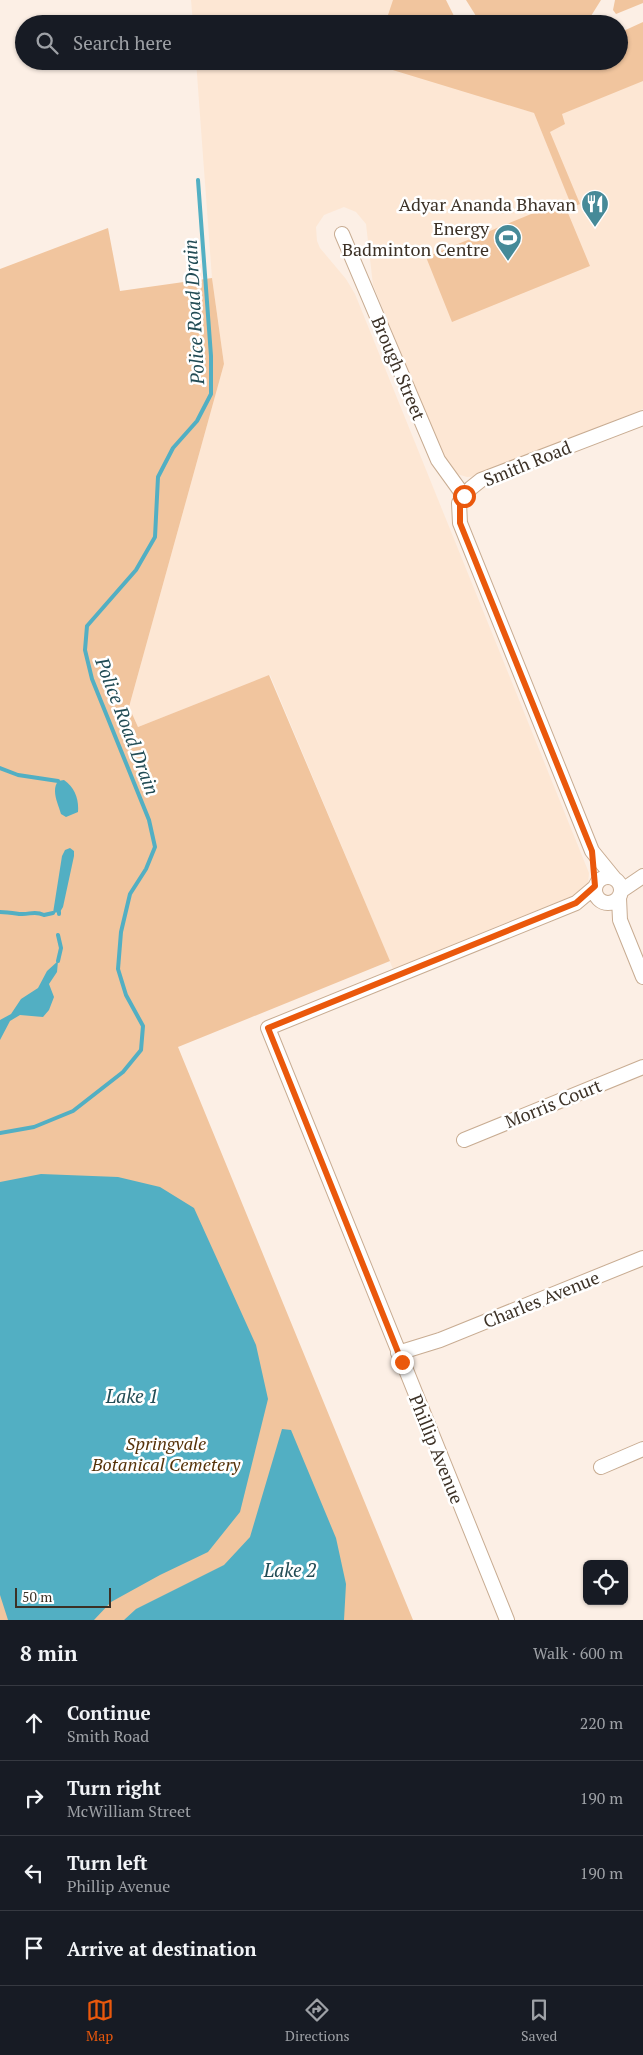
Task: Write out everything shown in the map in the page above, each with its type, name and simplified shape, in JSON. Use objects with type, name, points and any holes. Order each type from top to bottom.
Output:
[{"type":"street","name":"Brough Street","points":[[342,234],[438,460],[464,496]]},
{"type":"street","name":"Smith Road","points":[[617,886],[592,851],[460,523],[460,503],[464,496],[481,480],[643,418]]},
{"type":"street","name":"Smith Road","points":[[592,851],[595,887]]},
{"type":"street","points":[[617,886],[642,876]]},
{"type":"street","points":[[576,903],[595,887],[603,877],[617,886]]},
{"type":"street","points":[[576,903],[613,902],[617,886]]},
{"type":"street","points":[[617,886],[620,920],[643,977]]},
{"type":"street","points":[[595,887],[595,894],[620,920]]},
{"type":"street","name":"Phillip Avenue","points":[[507,1620],[268,1028],[576,903]]},
{"type":"street","name":"Morris Court","points":[[464,1140],[643,1067]]},
{"type":"street","name":"Charles Avenue","points":[[400,1357],[643,1258]]},
{"type":"street","points":[[601,1467],[643,1449]]},
{"type":"shaded area","points":[[191,0],[397,0],[393,15],[192,15]]},
{"type":"shaded area","points":[[197,70],[406,70],[534,113],[580,225],[550,150],[548,129],[566,108],[643,77],[643,409],[478,476],[467,477],[457,474],[444,459],[373,285],[366,224],[356,212],[344,207],[324,215],[316,227],[317,241],[320,248],[346,279],[355,294],[589,873],[588,884],[577,894],[393,969],[270,675],[138,727],[129,707],[224,364],[212,278]]},
{"type":"green space","points":[[393,0],[446,0],[454,15],[388,15]]},
{"type":"green space","points":[[466,0],[601,0],[592,15],[475,15]]},
{"type":"green space","points":[[615,0],[643,0],[643,3],[616,14],[613,10]]},
{"type":"green space","points":[[643,22],[643,81],[562,114],[565,124],[550,132],[580,204],[572,207],[534,113],[393,70],[628,70],[628,29]]},
{"type":"green space","name":"Energy Badminton Centre","points":[[563,201],[590,266],[452,322],[426,257]]},
{"type":"green space","name":"Springvale Botanical Cemetery","points":[[108,228],[120,291],[212,278],[224,364],[129,707],[138,727],[269,675],[390,961],[178,1047],[413,1620],[0,1620],[0,269]]},
{"type":"water","points":[[64,780],[74,790],[78,807],[78,812],[66,817],[61,814],[55,793],[58,781]]},
{"type":"water","points":[[70,848],[74,851],[74,856],[63,907],[60,912],[53,913],[62,856],[65,850]]},
{"type":"water","points":[[58,961],[57,972],[49,984],[54,997],[49,1010],[43,1017],[20,1015],[10,1021],[0,1040],[0,1020],[11,1014],[21,999],[38,988],[47,971]]},
{"type":"water","name":"Lake 1","points":[[41,1174],[118,1177],[160,1187],[194,1208],[256,1345],[268,1399],[240,1512],[208,1552],[160,1575],[111,1602],[94,1620],[8,1620],[0,1595],[0,1182]]},
{"type":"water","name":"Lake 2","points":[[282,1429],[291,1430],[336,1538],[346,1584],[344,1620],[124,1620],[136,1609],[224,1565],[250,1537]]},
{"type":"waterway","name":"Police Road Drain","points":[[0,1133],[34,1127],[73,1111],[123,1072],[141,1050],[143,1026],[126,995],[118,969],[121,932],[130,894],[146,869],[155,847],[149,820],[92,679],[85,650],[87,626],[136,570],[155,537],[158,477],[173,448],[197,421],[211,394],[211,356],[198,180]]},
{"type":"waterway","points":[[0,768],[18,775],[58,781]]},
{"type":"waterway","points":[[0,912],[37,913],[44,915],[53,913]]},
{"type":"waterway","points":[[58,935],[61,948],[58,961]]},
{"type":"place","name":"Adyar Ananda Bhavan","points":[[595,228]]},
{"type":"place","name":"Energy Badminton Centre","points":[[508,262]]},
{"type":"route","points":[[402,1362],[268,1028],[576,903],[595,886],[592,851],[460,523],[460,503],[464,496]]}]
